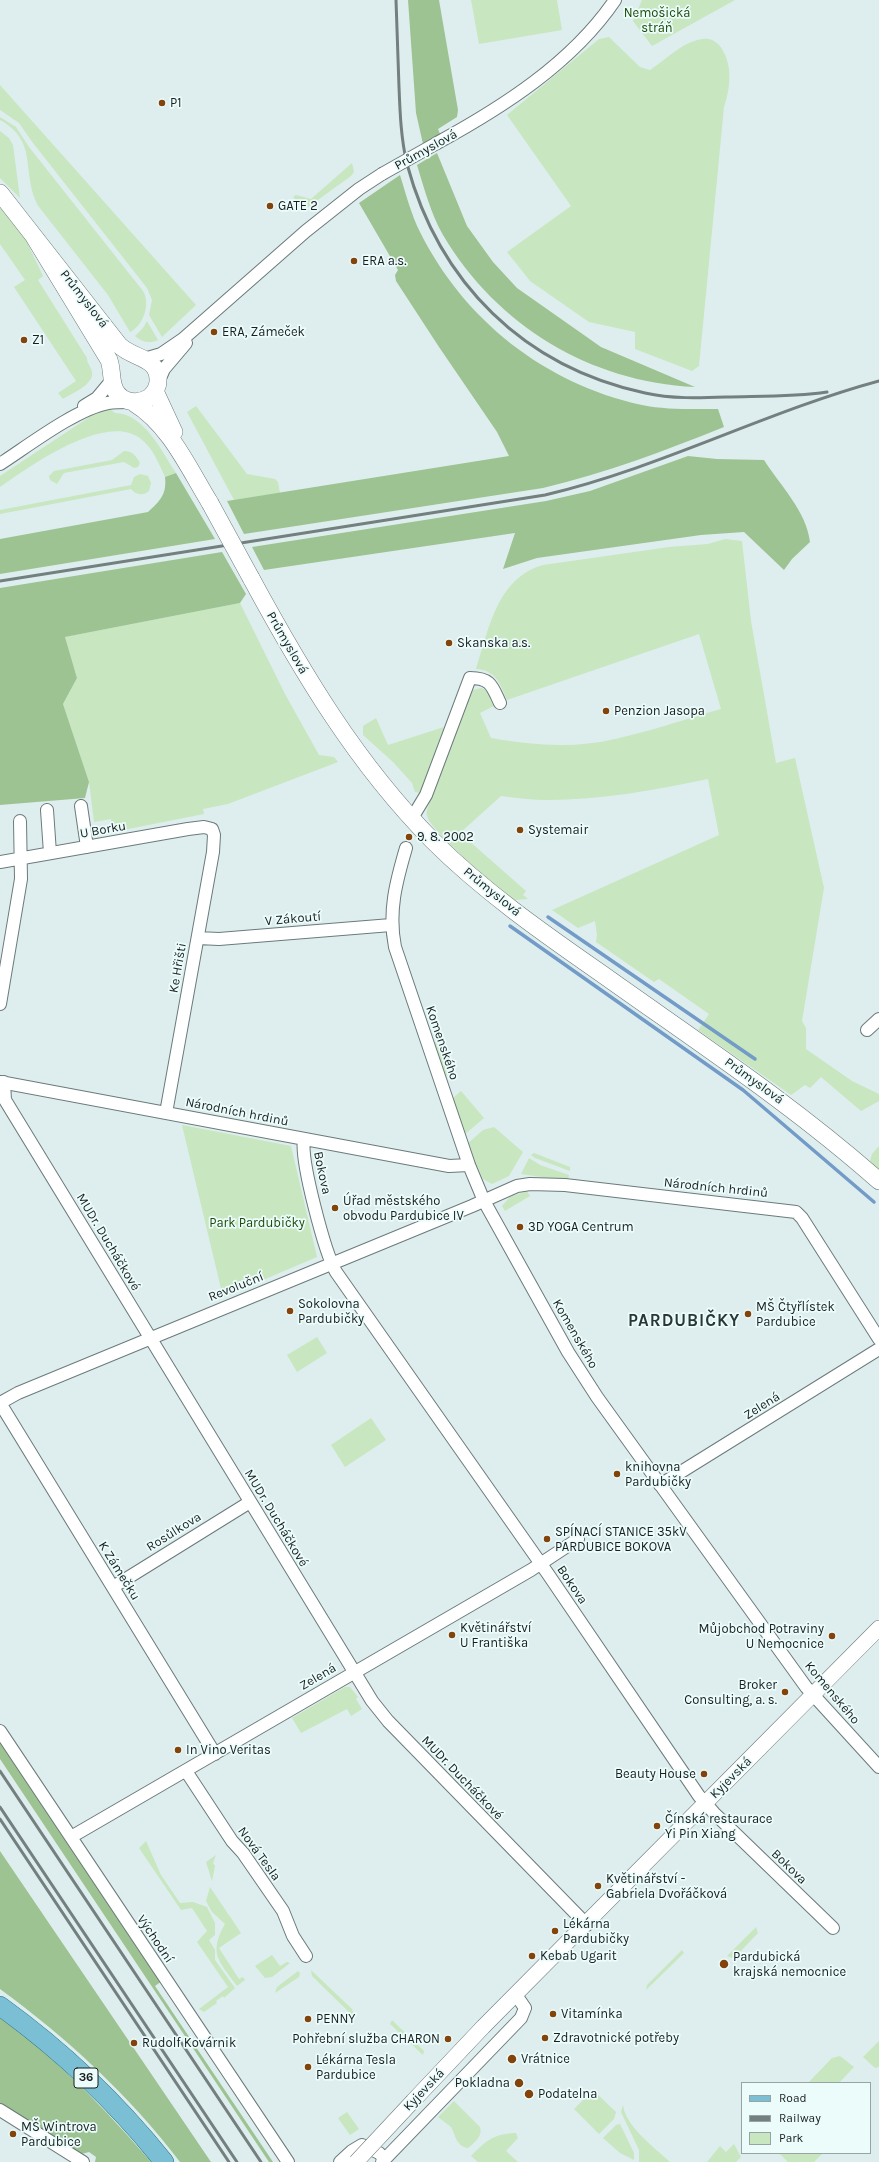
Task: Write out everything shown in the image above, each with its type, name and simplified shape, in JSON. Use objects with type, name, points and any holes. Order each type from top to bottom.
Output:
[{"type":"main road","name":"Průmyslová","points":[[0,194],[119,345],[128,353],[142,358],[154,367],[157,374],[156,387],[210,503]]},
{"type":"main road","name":"Průmyslová","points":[[33,234],[108,360],[117,394],[151,415],[171,440],[210,503],[288,646],[340,728],[374,774],[412,818],[450,857],[501,901],[752,1079],[879,1181]]},
{"type":"main road","name":"Průmyslová","points":[[112,378],[116,367],[122,360],[131,357],[142,358]]},
{"type":"main road","name":"Průmyslová","points":[[132,402],[146,400],[156,387]]},
{"type":"main road","name":"36","points":[[0,2006],[42,2038],[98,2090],[164,2162]]},
{"type":"street","name":"Průmyslová","points":[[142,358],[155,357],[168,350],[232,297],[306,231],[359,189],[382,174],[464,128],[549,70],[588,34],[615,0]]},
{"type":"street","name":"Průmyslová","points":[[156,387],[161,374],[174,358],[232,297]]},
{"type":"street","name":"Průmyslová","points":[[0,464],[60,425],[97,398],[112,378]]},
{"type":"street","name":"Průmyslová","points":[[60,425],[89,409],[104,404],[132,402]]},
{"type":"street","points":[[412,818],[426,795],[470,678],[487,681],[492,686],[500,703]]},
{"type":"street","points":[[81,806],[87,847]]},
{"type":"street","points":[[48,810],[50,854]]},
{"type":"street","points":[[0,1004],[20,891],[20,821]]},
{"type":"street","name":"U Borku","points":[[0,862],[188,829],[204,827],[212,829]]},
{"type":"street","name":"Ke Hřišti","points":[[166,1113],[214,842],[212,829]]},
{"type":"street","name":"Komenského","points":[[406,848],[395,887],[391,925],[399,962],[469,1165],[484,1201],[584,1377],[660,1485],[813,1695],[879,1767]]},
{"type":"street","name":"V Zákoutí","points":[[198,938],[218,939],[391,925]]},
{"type":"street","points":[[867,1030],[879,1019]]},
{"type":"street","name":"Národních hrdinů","points":[[2,1082],[450,1166],[469,1165]]},
{"type":"street","name":"MUDr. Ducháčkové","points":[[2,1082],[5,1100],[354,1673],[388,1721],[587,1925]]},
{"type":"street","name":"Bokova","points":[[304,1139],[305,1161],[331,1263],[705,1804],[833,1928]]},
{"type":"street","name":"Národních hrdinů","points":[[484,1201],[517,1186],[554,1184],[796,1212],[802,1218],[879,1339]]},
{"type":"street","name":"Revoluční","points":[[0,1403],[18,1393],[484,1201]]},
{"type":"street","name":"Zelená","points":[[660,1485],[879,1350]]},
{"type":"street","name":"K Zámečku","points":[[0,1403],[215,1754]]},
{"type":"street","name":"Rosůlkova","points":[[113,1587],[250,1502]]},
{"type":"street","name":"Zelená","points":[[71,1837],[540,1564],[578,1538]]},
{"type":"street","name":"Kyjevská","points":[[356,2162],[493,2018],[587,1925],[879,1628]]},
{"type":"street","name":"Východní","points":[[0,1731],[288,2162]]},
{"type":"street","name":"Nová Tesla","points":[[186,1771],[232,1841],[243,1853],[283,1911],[292,1936],[306,1956]]},
{"type":"street","name":"Kyjevská","points":[[384,2160],[507,2033],[525,2011],[524,2004],[516,1996]]},
{"type":"street","points":[[493,2018],[507,2033]]},
{"type":"street","points":[[0,2110],[83,2162]]},
{"type":"street","points":[[340,2162],[362,2145],[379,2153],[384,2160]]},
{"type":"green space","points":[[408,0],[439,0],[458,110],[457,117],[438,129],[440,134],[423,144],[416,113]]},
{"type":"green space","points":[[471,0],[557,0],[562,30],[479,44]]},
{"type":"green space","name":"Nemošická stráň","points":[[642,0],[735,0],[652,46],[633,21]]},
{"type":"green space","points":[[609,37],[640,67],[650,70],[675,51],[689,43],[696,40],[710,39],[719,45],[724,52],[729,67],[729,83],[724,107],[699,366],[692,371],[635,349],[635,332],[589,322],[530,281],[507,252],[571,206],[507,115],[599,39]]},
{"type":"green space","points":[[0,85],[196,305],[162,337],[149,315],[152,300],[147,288],[19,123],[0,110]]},
{"type":"green space","points":[[0,117],[16,127],[29,147],[143,291],[146,308],[142,320],[135,329],[130,332],[108,295],[39,207],[31,183],[25,148],[20,138],[12,129],[0,120]]},
{"type":"green space","points":[[0,131],[9,138],[13,145],[20,198],[0,178]]},
{"type":"green space","points":[[437,153],[467,226],[493,262],[517,288],[601,347],[695,387],[656,383],[619,374],[583,361],[550,343],[519,322],[490,296],[465,267],[443,235],[431,210],[417,165]]},
{"type":"green space","points":[[352,163],[354,172],[351,176],[308,207],[300,204],[293,197],[296,195],[311,199]]},
{"type":"green space","points":[[400,175],[417,225],[438,264],[460,293],[484,320],[511,344],[541,364],[573,381],[606,395],[651,407],[718,409],[724,427],[635,461],[589,476],[543,488],[244,534],[227,501],[509,456],[497,432],[396,281],[395,275],[398,270],[359,203]]},
{"type":"green space","points":[[0,207],[25,238],[43,276],[38,280],[87,358],[92,372],[92,377],[86,385],[63,399],[58,393],[76,381],[14,287],[25,280],[0,244]]},
{"type":"green space","points":[[147,321],[158,340],[146,342],[135,336],[143,328]]},
{"type":"green space","points":[[196,406],[247,474],[275,479],[278,482],[280,493],[234,500],[187,412]]},
{"type":"green space","points":[[110,409],[115,413],[135,419],[143,426],[151,435],[176,473],[165,477],[152,452],[141,439],[126,432],[108,432],[68,445],[29,467],[0,487],[0,476],[94,414]]},
{"type":"green space","points":[[124,451],[130,452],[136,456],[140,463],[138,467],[134,468],[124,462],[64,473],[57,484],[50,480],[49,476],[54,471],[112,460]]},
{"type":"green space","points":[[688,456],[717,459],[764,460],[798,509],[808,531],[810,542],[792,559],[784,570],[744,532],[701,535],[537,558],[503,569],[515,533],[264,570],[252,547],[546,501],[590,491]]},
{"type":"green space","points":[[176,473],[215,539],[0,574],[0,539],[148,512],[164,493],[165,477]]},
{"type":"green space","points":[[140,474],[148,476],[151,483],[149,491],[144,494],[137,494],[131,489],[0,514],[0,510],[131,485],[134,477]]},
{"type":"green space","points":[[725,539],[742,541],[751,621],[776,763],[795,758],[824,888],[802,1021],[806,1028],[806,1049],[852,1081],[879,1094],[879,1101],[861,1111],[821,1077],[810,1088],[805,1085],[791,1095],[698,1030],[709,1014],[659,979],[654,982],[596,942],[597,935],[595,921],[578,928],[552,910],[719,835],[708,779],[608,796],[567,800],[524,799],[501,796],[460,833],[526,891],[523,895],[528,899],[515,900],[466,860],[440,835],[427,815],[428,807],[468,695],[473,690],[481,688],[489,691],[496,705],[480,713],[491,738],[521,743],[568,745],[600,742],[642,732],[721,709],[699,634],[507,700],[499,683],[493,675],[483,670],[476,669],[485,638],[497,607],[505,593],[515,581],[527,572],[543,565],[669,547],[708,544]]},
{"type":"green space","points":[[222,552],[246,594],[240,603],[65,637],[77,678],[63,704],[89,782],[85,798],[0,805],[0,588]]},
{"type":"green space","points":[[240,603],[285,694],[319,755],[334,757],[338,762],[228,804],[203,809],[204,814],[113,832],[111,819],[94,822],[89,782],[63,704],[77,678],[65,637]]},
{"type":"green space","points":[[376,718],[388,745],[444,727],[420,793],[415,792],[412,783],[393,762],[363,735],[363,726]]},
{"type":"green space","points":[[436,1042],[450,1074],[445,1076],[433,1043]]},
{"type":"green space","points":[[461,1091],[484,1118],[464,1135],[452,1099]]},
{"type":"green space","name":"Park Pardubičky","points":[[182,1125],[291,1146],[317,1257],[223,1297]]},
{"type":"green space","points":[[494,1127],[523,1152],[509,1176],[492,1184],[483,1179],[467,1144],[483,1130]]},
{"type":"green space","points":[[879,1146],[879,1170],[870,1161],[872,1154]]},
{"type":"green space","points":[[534,1153],[570,1167],[570,1171],[535,1158],[531,1155]]},
{"type":"green space","points":[[529,1158],[540,1165],[569,1175],[568,1181],[521,1174]]},
{"type":"green space","points":[[527,1191],[530,1196],[505,1211],[502,1206],[510,1197]]},
{"type":"green space","points":[[317,1337],[327,1353],[297,1372],[287,1355]]},
{"type":"green space","points":[[371,1418],[386,1440],[345,1467],[331,1445]]},
{"type":"green space","points":[[345,1687],[350,1687],[358,1697],[356,1699],[362,1709],[351,1716],[347,1709],[301,1733],[292,1718]]},
{"type":"green space","points":[[0,1741],[162,1981],[155,1986],[273,2162],[269,2162],[0,1759]]},
{"type":"green space","points":[[146,1841],[161,1875],[180,1903],[193,1902],[207,1907],[215,1923],[215,1935],[209,1940],[215,1950],[215,1960],[235,1988],[224,1998],[223,1996],[216,2001],[217,2003],[204,2012],[199,2009],[228,1987],[197,1942],[207,1931],[192,1908],[181,1910],[139,1848]]},
{"type":"green space","points":[[0,1851],[211,2162],[180,2162],[140,2114],[96,2069],[49,2027],[0,1989]]},
{"type":"green space","points":[[216,1855],[213,1863],[215,1866],[212,1881],[206,1862]]},
{"type":"green space","points":[[210,1887],[241,1933],[219,1948],[239,1979],[243,1977],[245,1980],[237,1986],[225,1970],[218,1957],[217,1943],[225,1924],[212,1912],[206,1901]]},
{"type":"green space","points":[[756,1927],[758,1933],[736,1956],[732,1958],[727,1956]]},
{"type":"green space","points":[[682,1950],[684,1953],[646,1990],[647,1985]]},
{"type":"green space","points":[[272,1955],[280,1966],[287,1962],[290,1963],[272,1977],[265,1978],[255,1966]]},
{"type":"green space","points":[[311,1970],[352,2009],[355,2018],[312,1976]]},
{"type":"green space","points":[[298,1971],[300,1973],[299,1977],[275,1993],[277,1987]]},
{"type":"green space","points":[[0,2018],[61,2067],[116,2123],[151,2162],[95,2162],[96,2157],[89,2152],[78,2155],[0,2106]]},
{"type":"green space","points":[[392,2020],[424,2051],[423,2055],[390,2024]]},
{"type":"green space","points":[[879,2041],[879,2067],[875,2068],[863,2057]]},
{"type":"green space","points":[[840,2056],[854,2067],[840,2082],[809,2082],[832,2058]]},
{"type":"green space","points":[[593,2090],[616,2112],[614,2119],[599,2134],[574,2109]]},
{"type":"green space","points":[[454,2101],[480,2127],[481,2130],[476,2141],[468,2148],[459,2143],[451,2127],[438,2117]]},
{"type":"green space","points":[[623,2105],[629,2121],[635,2129],[670,2162],[639,2162],[639,2150],[621,2112]]},
{"type":"green space","points":[[347,2112],[359,2129],[350,2135],[338,2118]]},
{"type":"green space","points":[[620,2124],[634,2153],[634,2160],[620,2153],[603,2138],[616,2125]]},
{"type":"green space","points":[[516,2133],[518,2138],[506,2151],[518,2162],[478,2162],[471,2156],[481,2146],[494,2137]]},
{"type":"green space","points":[[734,2144],[741,2157],[736,2162],[707,2162],[720,2146],[726,2152]]},
{"type":"green space","points":[[780,2154],[822,2154],[814,2162],[788,2162]]},
{"type":"waterway","points":[[548,917],[755,1059]]},
{"type":"waterway","points":[[510,926],[743,1090],[874,1202]]},
{"type":"railway","points":[[396,0],[400,116],[403,145],[407,164],[421,207],[441,246],[464,282],[493,313],[525,340],[561,363],[601,381],[645,393],[696,398],[789,396],[827,392]]},
{"type":"railway","points":[[0,581],[545,495],[588,484],[630,470],[795,408],[879,381]]},
{"type":"railway","points":[[0,1771],[261,2162]]},
{"type":"railway","points":[[0,1807],[237,2162]]},
{"type":"railway","points":[[0,1819],[229,2162]]},
{"type":"place","name":"P1","points":[[162,103]]},
{"type":"place","name":"GATE 2","points":[[270,206]]},
{"type":"place","name":"ERA a.s.","points":[[354,261]]},
{"type":"place","name":"ERA, Zámeček","points":[[214,332]]},
{"type":"place","name":"Z1","points":[[24,340]]},
{"type":"place","name":"Skanska a.s.","points":[[449,643]]},
{"type":"place","name":"Penzion Jasopa","points":[[606,711]]},
{"type":"place","name":"Systemair","points":[[520,830]]},
{"type":"place","name":"9. 8. 2002","points":[[409,837]]},
{"type":"place","name":"Úřad městského obvodu Pardubice IV","points":[[335,1208]]},
{"type":"place","name":"3D YOGA Centrum","points":[[520,1227]]},
{"type":"place","name":"Sokolovna Pardubičky","points":[[290,1311]]},
{"type":"place","name":"MŠ Čtyřlístek Pardubice","points":[[748,1314]]},
{"type":"place","name":"knihovna Pardubičky","points":[[617,1474]]},
{"type":"place","name":"SPÍNACÍ STANICE 35kV PARDUBICE BOKOVA","points":[[547,1539]]},
{"type":"place","name":"Květinářství U Františka","points":[[452,1635]]},
{"type":"place","name":"Můjobchod Potraviny U Nemocnice","points":[[832,1636]]},
{"type":"place","name":"Broker Consulting, a. s.","points":[[785,1692]]},
{"type":"place","name":"In Vino Veritas","points":[[178,1750]]},
{"type":"place","name":"Beauty House","points":[[704,1774]]},
{"type":"place","name":"Čínská restaurace Yi Pin Xiang","points":[[657,1826]]},
{"type":"place","name":"Květinářství - Gabriela Dvořáčková","points":[[598,1886]]},
{"type":"place","name":"Lékárna Pardubičky","points":[[555,1931]]},
{"type":"place","name":"Kebab Ugarit","points":[[532,1956]]},
{"type":"place","name":"Pardubická krajská nemocnice","points":[[724,1964]]},
{"type":"place","name":"Vitamínka","points":[[553,2014]]},
{"type":"place","name":"PENNY","points":[[308,2019]]},
{"type":"place","name":"Zdravotnické potřeby","points":[[545,2038]]},
{"type":"place","name":"Pohřební služba CHARON","points":[[448,2039]]},
{"type":"place","name":"Rudolf Kovárnik","points":[[134,2043]]},
{"type":"place","name":"Vrátnice","points":[[512,2059]]},
{"type":"place","name":"Lékárna Tesla Pardubice","points":[[308,2067]]},
{"type":"place","name":"Pokladna","points":[[519,2083]]},
{"type":"place","name":"Podatelna","points":[[529,2094]]},
{"type":"place","name":"MŠ Wintrova Pardubice","points":[[13,2134]]},
{"type":"district","name":"PARDUBIČKY","points":[[684,1321]]}]
